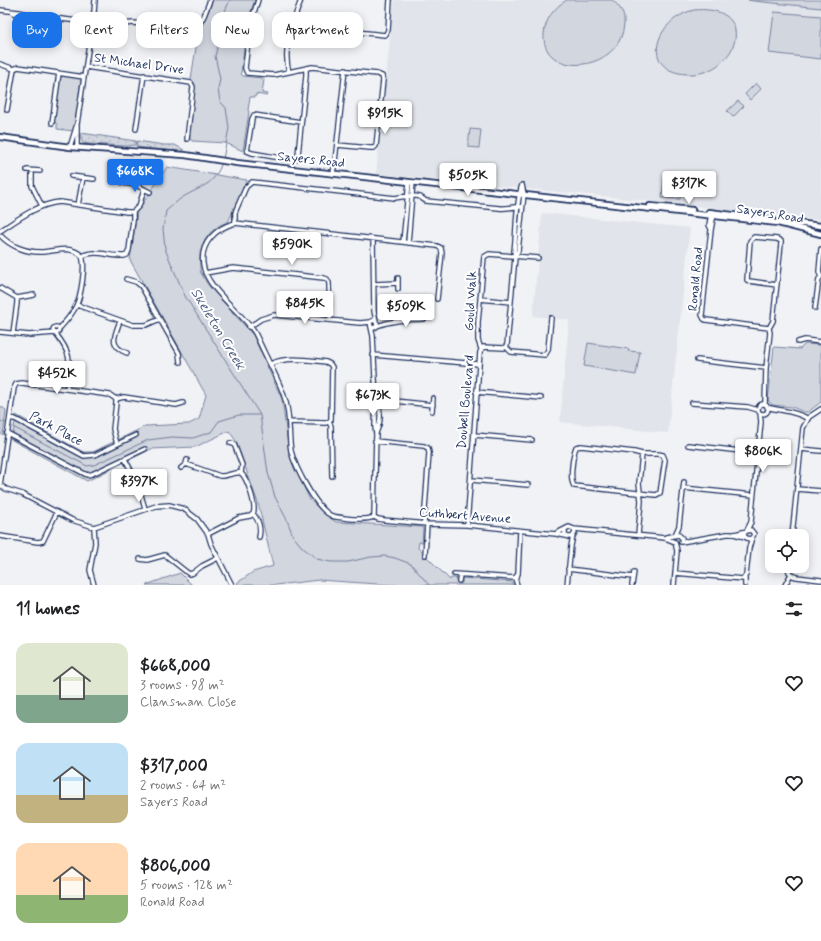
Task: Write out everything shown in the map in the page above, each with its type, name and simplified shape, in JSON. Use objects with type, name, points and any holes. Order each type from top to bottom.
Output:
[{"type":"main road","name":"Sayers Road","points":[[0,137],[70,147],[184,155],[237,163],[821,226]]},
{"type":"main road","name":"Sayers Road","points":[[712,214],[778,224],[821,234]]},
{"type":"main road","points":[[748,217],[750,219],[778,224]]},
{"type":"street","points":[[94,12],[95,0]]},
{"type":"street","points":[[128,24],[194,32],[204,16],[210,0]]},
{"type":"street","points":[[258,0],[250,24],[245,68],[246,72],[250,74],[271,76],[306,68],[318,67],[377,74],[382,76],[383,80],[376,146],[374,148],[370,148],[337,145]]},
{"type":"street","points":[[297,12],[301,0]]},
{"type":"street","points":[[363,33],[384,35],[388,30],[390,0]]},
{"type":"street","points":[[0,10],[70,20]]},
{"type":"street","points":[[70,147],[77,124],[89,48]]},
{"type":"street","points":[[288,48],[287,59],[289,72]]},
{"type":"street","points":[[0,64],[14,69],[18,67],[84,77]]},
{"type":"street","name":"St Michael Drive","points":[[86,67],[189,81],[193,87],[187,139]]},
{"type":"street","points":[[301,122],[254,115],[247,151],[296,159],[298,157],[306,68]]},
{"type":"street","points":[[7,110],[14,69]]},
{"type":"street","points":[[333,173],[345,70]]},
{"type":"street","points":[[52,123],[59,73]]},
{"type":"street","points":[[136,129],[144,75]]},
{"type":"street","points":[[77,124],[77,147]]},
{"type":"street","points":[[335,161],[336,169],[342,174]]},
{"type":"street","points":[[27,170],[40,171]]},
{"type":"street","points":[[32,171],[32,186],[42,206]]},
{"type":"street","points":[[71,176],[94,179]]},
{"type":"street","points":[[78,204],[83,178]]},
{"type":"street","points":[[235,223],[235,213],[246,186],[252,182],[395,198],[410,196],[426,200],[505,209],[512,206],[520,206]]},
{"type":"street","points":[[406,243],[411,182]]},
{"type":"street","points":[[123,183],[136,186],[150,192]]},
{"type":"street","points":[[522,185],[518,236],[514,251],[515,257],[508,341],[506,347],[511,352],[545,355],[548,350],[551,318]]},
{"type":"street","points":[[0,231],[42,206],[60,202],[133,212],[139,206],[144,190]]},
{"type":"street","points":[[82,256],[94,252],[121,256],[127,255],[129,250],[133,212]]},
{"type":"street","name":"Ronald Road","points":[[712,214],[702,313],[704,319],[769,328]]},
{"type":"street","points":[[330,320],[329,283],[327,279],[233,268],[205,273],[202,257],[209,239],[217,231],[235,223],[437,246],[441,248],[442,253],[437,299]]},
{"type":"street","points":[[0,235],[12,245],[26,251],[40,252],[68,250],[76,251],[82,256],[84,264],[80,296],[71,315],[59,329]]},
{"type":"street","points":[[761,422],[766,409],[765,393],[770,333],[769,328],[773,321],[777,285],[781,241],[777,239],[754,237],[750,241],[747,280],[777,285]]},
{"type":"street","points":[[373,239],[373,355],[376,399],[374,517]]},
{"type":"street","points":[[815,308],[819,279],[821,277],[819,272],[821,249]]},
{"type":"street","name":"Gould Walk","points":[[481,349],[478,334],[483,261],[485,256],[489,254],[515,257]]},
{"type":"street","points":[[515,257],[538,258]]},
{"type":"street","name":"Cuthbert Avenue","points":[[205,273],[212,285],[254,332],[285,397],[289,422],[291,451],[296,463],[318,505],[332,516],[363,519],[374,517],[378,519],[425,524],[467,525],[556,534],[567,537]]},
{"type":"street","points":[[398,278],[398,289]]},
{"type":"street","points":[[126,279],[136,282],[141,286],[179,353],[180,362]]},
{"type":"street","points":[[374,284],[398,283]]},
{"type":"street","points":[[0,288],[17,298],[34,295]]},
{"type":"street","points":[[13,333],[17,298]]},
{"type":"street","points":[[480,299],[511,302]]},
{"type":"street","points":[[77,305],[134,326],[150,324],[160,319]]},
{"type":"street","points":[[249,327],[261,319],[274,315],[374,324],[408,319],[424,319]]},
{"type":"street","points":[[120,321],[114,337],[114,343],[117,348],[127,353]]},
{"type":"street","points":[[54,332],[54,327],[59,329]]},
{"type":"street","points":[[59,329],[61,340],[70,361],[67,389]]},
{"type":"street","points":[[0,332],[29,336],[54,332]]},
{"type":"street","points":[[54,332],[61,340]]},
{"type":"street","points":[[798,342],[805,340],[821,342]]},
{"type":"street","name":"Doubell Boulevard","points":[[467,525],[478,364],[481,349],[483,347],[501,349],[506,347]]},
{"type":"street","points":[[373,355],[478,364]]},
{"type":"street","points":[[270,364],[283,359],[293,359],[326,362],[332,367],[331,417],[329,422],[331,426],[329,470],[332,476]]},
{"type":"street","points":[[697,360],[766,368]]},
{"type":"street","points":[[183,403],[176,405],[116,398],[22,383],[16,384],[14,388],[0,485],[6,489],[22,494],[72,520],[94,527],[145,509],[163,505],[184,509],[197,520],[208,534],[211,544],[232,585]]},
{"type":"street","points":[[476,392],[541,398]]},
{"type":"street","points":[[745,585],[744,578],[746,575],[749,548],[754,535],[751,522],[761,422],[759,408],[765,393]]},
{"type":"street","points":[[116,398],[113,429],[117,444]]},
{"type":"street","points":[[432,411],[433,398]]},
{"type":"street","points":[[376,399],[433,405]]},
{"type":"street","points":[[692,403],[776,410],[800,414],[808,419]]},
{"type":"street","points":[[759,408],[766,409]]},
{"type":"street","points":[[793,529],[803,428],[808,419],[821,409]]},
{"type":"street","name":"Park Place","points":[[10,418],[15,419],[80,455],[95,455],[136,435]]},
{"type":"street","points":[[289,422],[329,422]]},
{"type":"street","points":[[7,433],[87,475],[145,449]]},
{"type":"street","points":[[474,435],[532,440]]},
{"type":"street","points":[[375,441],[424,446],[428,448],[425,555]]},
{"type":"street","points":[[230,443],[234,444],[242,465],[241,473],[245,478],[255,506],[253,514],[258,521],[260,529],[259,537]]},
{"type":"street","points":[[688,444],[758,453]]},
{"type":"street","points":[[578,446],[642,454],[661,454],[664,457],[660,493],[658,495],[577,486],[572,484],[571,478],[574,453],[576,447],[578,446]]},
{"type":"street","points":[[801,449],[821,451]]},
{"type":"street","points":[[638,535],[641,493],[639,483],[642,454]]},
{"type":"street","points":[[125,459],[138,484],[145,509]]},
{"type":"street","points":[[181,468],[187,462],[224,477],[238,472],[241,473]]},
{"type":"street","points":[[470,480],[528,486]]},
{"type":"street","points":[[674,585],[677,551],[674,540],[679,526],[684,482]]},
{"type":"street","points":[[683,488],[753,495]]},
{"type":"street","points":[[797,489],[821,491]]},
{"type":"street","points":[[0,536],[38,542],[43,541],[57,512]]},
{"type":"street","points":[[208,534],[238,518],[253,514]]},
{"type":"street","points":[[749,548],[744,534],[751,522]]},
{"type":"street","points":[[677,551],[682,537],[679,526]]},
{"type":"street","points":[[94,527],[95,543],[90,570],[94,585]]},
{"type":"street","name":"Cuthbert Avenue","points":[[556,534],[569,527],[574,533]]},
{"type":"street","points":[[565,530],[564,533],[571,546]]},
{"type":"street","points":[[567,537],[583,530],[665,538],[675,542],[681,542],[751,530],[753,532]]},
{"type":"street","points":[[517,585],[516,578],[518,574],[520,531]]},
{"type":"street","points":[[567,585],[571,546],[574,533]]},
{"type":"street","points":[[734,534],[746,538],[752,538]]},
{"type":"street","points":[[665,538],[679,535],[692,540]]},
{"type":"street","points":[[419,545],[425,546]]},
{"type":"street","points":[[140,560],[147,560],[165,555],[189,574],[218,558]]},
{"type":"street","points":[[568,569],[633,577]]},
{"type":"street","points":[[632,585],[634,572]]},
{"type":"street","points":[[675,573],[741,579],[744,578]]},
{"type":"street","points":[[454,574],[516,578]]},
{"type":"street","points":[[785,585],[791,574],[802,578],[821,580]]},
{"type":"street","points":[[459,582],[460,575]]},
{"type":"shaded area","points":[[213,0],[255,0],[251,12],[211,12],[211,48],[244,48],[241,74],[243,76],[262,78],[264,80],[262,93],[268,94],[267,96],[256,94],[255,97],[250,97],[243,151],[226,143],[192,141],[188,135],[195,84],[191,79],[196,48],[203,48],[203,23]]},
{"type":"shaded area","points":[[394,0],[748,0],[821,8],[821,220],[641,200],[376,174]]},
{"type":"shaded area","points":[[567,0],[612,0],[617,5],[623,14],[624,24],[620,40],[610,53],[597,61],[582,64],[567,64],[555,58],[546,48],[544,34],[548,19],[558,6]]},
{"type":"shaded area","points":[[748,0],[821,0],[821,8],[754,1]]},
{"type":"shaded area","points":[[694,10],[714,11],[727,17],[734,27],[735,39],[731,51],[722,62],[709,70],[693,74],[676,72],[664,66],[659,57],[658,46],[661,35],[669,24],[680,16]]},
{"type":"shaded area","points":[[774,12],[821,16],[821,59],[769,53]]},
{"type":"shaded area","points":[[62,76],[80,78],[81,80],[74,131],[57,129],[57,124],[54,121],[60,78]]},
{"type":"shaded area","points":[[756,83],[761,89],[750,100],[745,94]]},
{"type":"shaded area","points":[[738,101],[744,106],[733,117],[727,111]]},
{"type":"shaded area","points":[[470,129],[481,130],[479,148],[468,147]]},
{"type":"shaded area","points":[[81,133],[136,141],[135,145],[126,146],[83,143],[81,140]]},
{"type":"shaded area","points":[[137,141],[175,145],[184,150],[183,152],[136,147]]},
{"type":"shaded area","points":[[167,167],[247,180],[228,222],[220,225],[210,233],[203,243],[200,253],[200,271],[208,285],[253,335],[282,399],[289,453],[310,500],[336,522],[422,527],[422,543],[419,542],[418,548],[450,580],[451,578],[456,578],[456,582],[462,583],[462,578],[512,582],[514,585],[392,585],[319,580],[276,585],[238,585],[237,583],[253,572],[273,566],[258,503],[236,441],[229,431],[195,447],[151,449],[87,481],[12,440],[16,415],[83,452],[93,452],[146,426],[189,424],[199,419],[206,395],[130,260],[137,212]]},
{"type":"shaded area","points":[[664,178],[683,180],[680,199],[662,198]]},
{"type":"shaded area","points":[[542,213],[690,228],[668,433],[560,422],[569,320],[533,316]]},
{"type":"shaded area","points":[[588,343],[640,352],[636,375],[584,366]]},
{"type":"shaded area","points":[[805,344],[821,345],[821,402],[808,412],[792,407],[772,405],[768,400],[774,347],[800,349]]},
{"type":"shaded area","points":[[0,406],[6,410],[3,435],[0,433]]},
{"type":"shaded area","points":[[180,573],[192,585],[146,585]]},
{"type":"waterway","name":"Skeleton Creek","points":[[223,159],[229,128],[226,108],[220,101],[218,89],[220,79],[215,56],[218,45],[218,31],[230,0]]},
{"type":"waterway","name":"Skeleton Creek","points":[[222,162],[216,176],[212,180],[183,197],[166,211],[163,229],[165,249],[185,296],[260,415],[268,473],[275,497],[287,520],[293,536],[302,547],[317,559],[331,562],[348,562],[371,557],[385,556],[395,558],[411,564],[429,585]]},
{"type":"waterway","points":[[11,426],[87,466],[94,465],[148,440],[172,437],[193,438],[211,432],[219,421],[239,415],[259,415]]},
{"type":"waterway","points":[[0,421],[6,423]]}]
